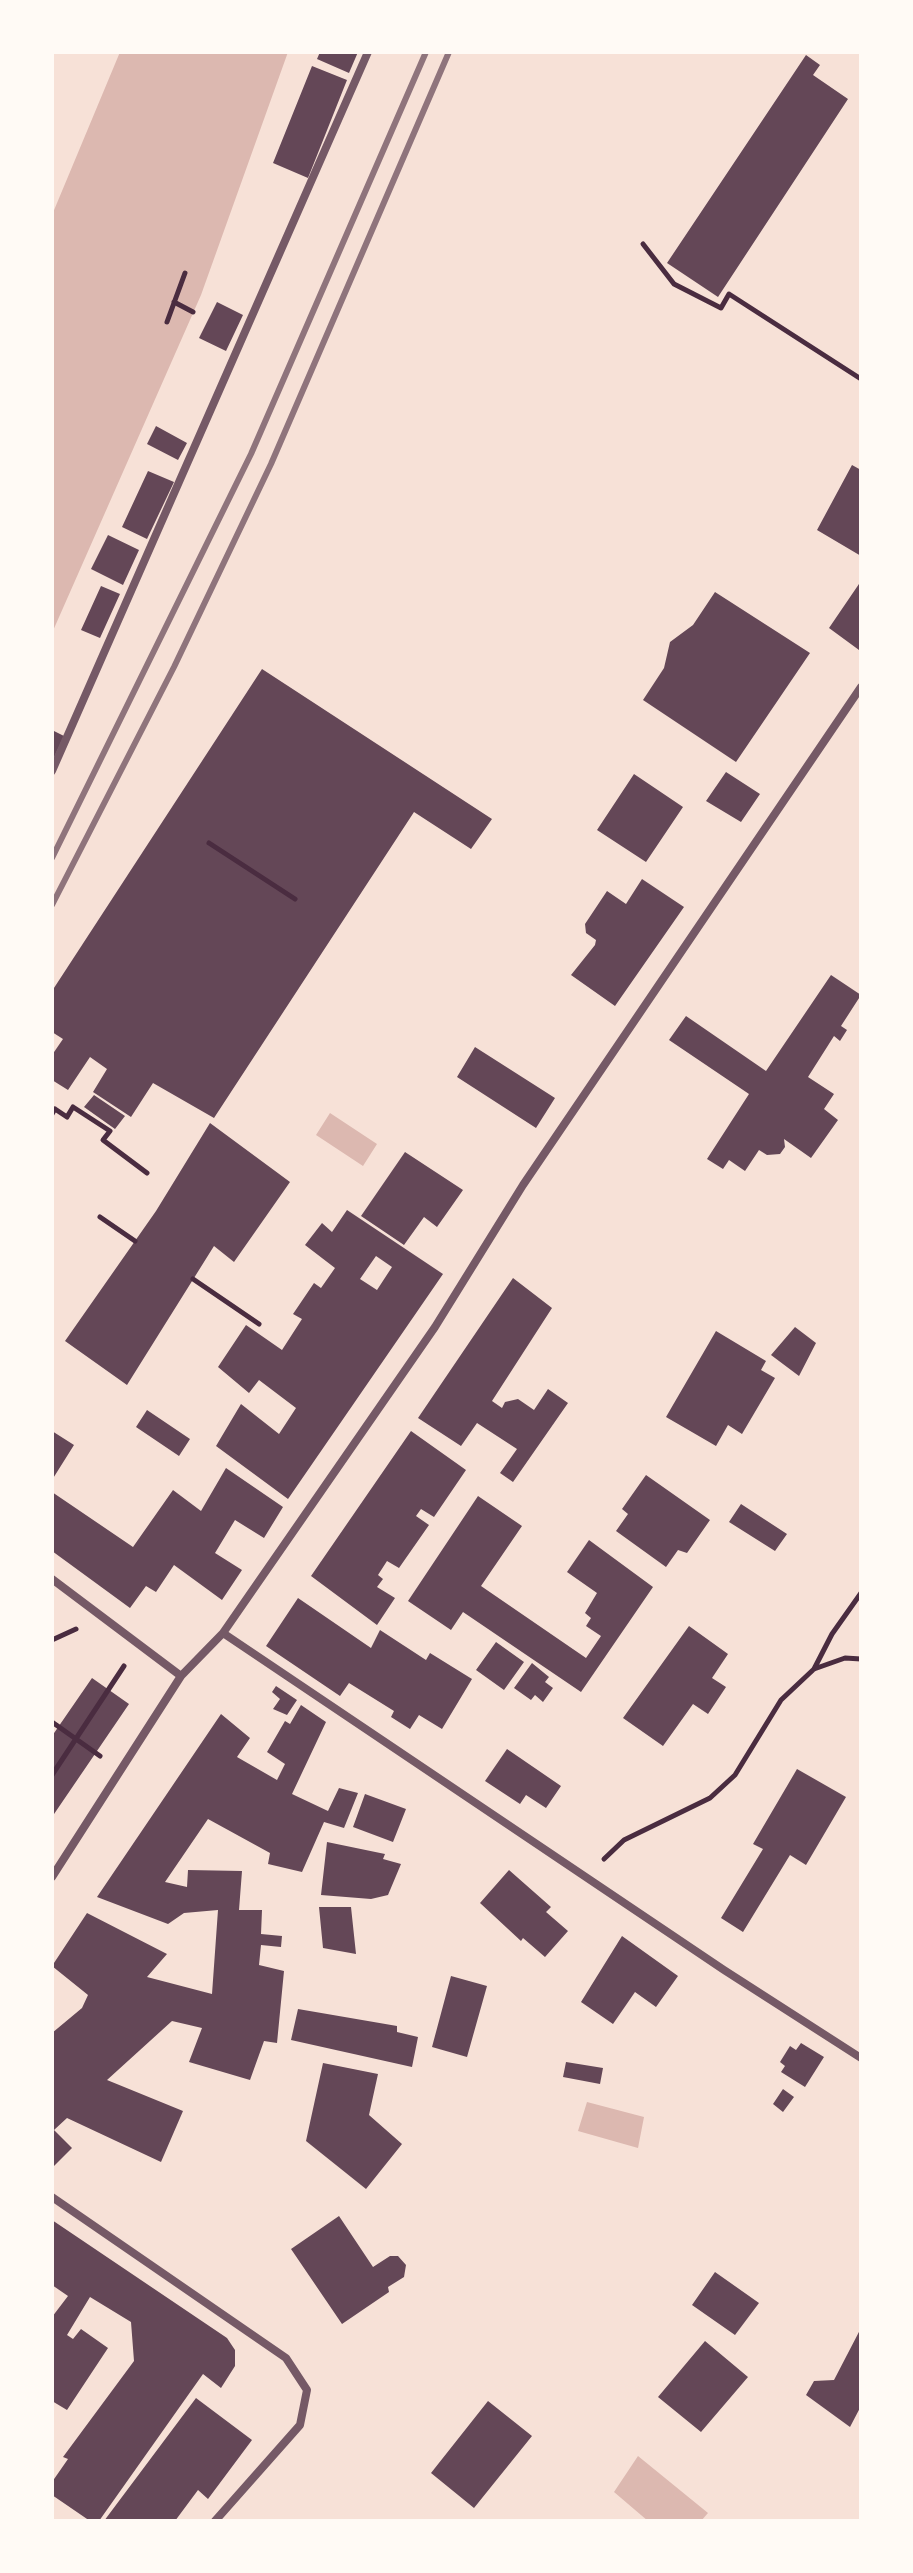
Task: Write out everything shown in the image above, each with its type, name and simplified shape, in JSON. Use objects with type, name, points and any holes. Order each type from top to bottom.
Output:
[{"type":"street","points":[[52,771],[368,52]]},
{"type":"street","points":[[52,1877],[181,1676],[223,1633],[435,1327],[523,1185],[861,687]]},
{"type":"street","points":[[52,1579],[181,1676]]},
{"type":"street","points":[[223,1633],[861,2058]]},
{"type":"street","points":[[52,2197],[286,2358],[307,2390],[300,2425],[215,2521]]},
{"type":"path","points":[[643,244],[674,284],[721,308],[729,294],[861,379]]},
{"type":"path","points":[[167,322],[185,273]]},
{"type":"path","points":[[174,302],[193,312]]},
{"type":"path","points":[[209,843],[295,899]]},
{"type":"path","points":[[52,1114],[55,1109],[67,1117],[73,1107],[110,1131],[103,1140],[147,1173]]},
{"type":"path","points":[[100,1217],[135,1241]]},
{"type":"path","points":[[193,1279],[259,1324]]},
{"type":"path","points":[[592,1880],[607,1854],[624,1840],[710,1798],[735,1775],[781,1700],[814,1669],[832,1634],[861,1593]]},
{"type":"path","points":[[52,1640],[77,1629]]},
{"type":"path","points":[[814,1669],[845,1658],[861,1659]]},
{"type":"path","points":[[52,1775],[127,1663]]},
{"type":"path","points":[[52,1722],[94,1751]]},
{"type":"shaded area","points":[[120,52],[288,52],[201,295],[52,633],[52,215]]},
{"type":"shaded area","points":[[330,1113],[377,1144],[363,1166],[316,1135]]},
{"type":"shaded area","points":[[587,2102],[644,2117],[638,2148],[578,2131]]},
{"type":"shaded area","points":[[638,2456],[708,2513],[701,2521],[648,2521],[614,2492]]},
{"type":"building","points":[[320,52],[358,52],[349,73],[317,59]]},
{"type":"building","points":[[806,55],[820,65],[813,75],[848,99],[718,297],[667,263]]},
{"type":"building","points":[[312,66],[347,80],[308,178],[273,163]]},
{"type":"building","points":[[217,302],[243,315],[226,351],[199,338]]},
{"type":"building","points":[[156,426],[187,443],[178,460],[147,444]]},
{"type":"building","points":[[852,465],[861,470],[861,556],[817,530]]},
{"type":"building","points":[[148,471],[174,482],[147,539],[122,527]]},
{"type":"building","points":[[108,535],[139,550],[123,585],[91,569]]},
{"type":"building","points":[[861,581],[861,646],[859,650],[829,628]]},
{"type":"building","points":[[101,586],[120,594],[100,638],[81,630]]},
{"type":"building","points":[[715,592],[810,653],[736,762],[643,700],[664,668],[670,642],[693,625]]},
{"type":"building","points":[[262,669],[492,819],[471,849],[414,812],[214,1118],[153,1083],[131,1117],[93,1092],[107,1069],[90,1057],[68,1090],[52,1080],[52,1055],[63,1039],[52,1032],[52,991]]},
{"type":"building","points":[[52,730],[64,736],[52,762]]},
{"type":"building","points":[[726,772],[760,794],[741,822],[706,801]]},
{"type":"building","points":[[634,774],[683,807],[646,862],[597,830]]},
{"type":"building","points":[[642,879],[684,907],[615,1006],[571,975],[595,945],[596,940],[586,933],[585,924],[607,891],[626,904]]},
{"type":"building","points":[[831,975],[861,995],[841,1026],[847,1030],[840,1041],[834,1036],[808,1077],[834,1094],[824,1109],[838,1120],[811,1158],[784,1139],[785,1147],[780,1154],[767,1155],[759,1150],[745,1171],[729,1160],[723,1169],[707,1159],[749,1094],[669,1040],[686,1016],[766,1071]]},
{"type":"building","points":[[475,1047],[555,1098],[536,1128],[457,1077]]},
{"type":"building","points":[[94,1095],[125,1116],[115,1129],[84,1107]]},
{"type":"building","points":[[210,1123],[290,1182],[234,1262],[214,1246],[127,1385],[65,1341],[156,1211]]},
{"type":"building","points":[[405,1152],[463,1190],[437,1227],[424,1217],[404,1245],[361,1216]]},
{"type":"building","points":[[347,1210],[443,1274],[288,1499],[216,1446],[241,1404],[279,1434],[296,1408],[259,1380],[249,1393],[218,1367],[246,1325],[282,1350],[302,1319],[293,1314],[314,1283],[321,1288],[335,1268],[305,1245],[322,1223],[332,1232]],"holes":[[[376,1256],[392,1267],[377,1290],[360,1279]]]},
{"type":"building","points":[[513,1278],[552,1308],[492,1401],[502,1408],[505,1402],[518,1399],[534,1410],[548,1389],[568,1403],[513,1482],[500,1473],[517,1449],[477,1423],[461,1446],[418,1418]]},
{"type":"building","points":[[795,1327],[816,1343],[799,1376],[771,1355]]},
{"type":"building","points":[[716,1331],[766,1361],[761,1370],[775,1378],[742,1434],[728,1425],[716,1446],[666,1417]]},
{"type":"building","points":[[147,1410],[190,1439],[179,1456],[136,1427]]},
{"type":"building","points":[[52,1431],[74,1445],[52,1480]]},
{"type":"building","points":[[411,1431],[466,1470],[434,1517],[421,1509],[416,1516],[429,1525],[399,1568],[387,1561],[378,1575],[383,1579],[377,1587],[395,1598],[377,1625],[311,1576]]},
{"type":"building","points":[[226,1468],[283,1507],[264,1538],[235,1520],[215,1553],[242,1570],[222,1600],[174,1565],[156,1592],[146,1586],[130,1608],[52,1551],[52,1492],[133,1547],[173,1490],[201,1511]]},
{"type":"building","points":[[646,1475],[710,1520],[687,1553],[678,1550],[666,1567],[616,1531],[628,1514],[622,1509]]},
{"type":"building","points":[[478,1496],[522,1526],[481,1586],[586,1658],[601,1636],[586,1626],[591,1618],[585,1613],[597,1593],[567,1572],[589,1540],[653,1587],[581,1692],[463,1612],[451,1630],[408,1601]]},
{"type":"building","points":[[741,1504],[787,1534],[775,1551],[729,1522]]},
{"type":"building","points":[[298,1598],[371,1648],[380,1630],[426,1660],[430,1653],[472,1679],[442,1729],[419,1715],[410,1729],[391,1717],[394,1711],[349,1683],[340,1696],[266,1646]]},
{"type":"building","points":[[689,1626],[728,1654],[712,1678],[726,1687],[708,1714],[693,1704],[663,1746],[623,1718]]},
{"type":"building","points":[[496,1642],[524,1662],[504,1690],[476,1670]]},
{"type":"building","points":[[532,1663],[549,1677],[545,1682],[553,1688],[543,1702],[535,1695],[531,1700],[514,1688]]},
{"type":"building","points":[[92,1678],[129,1704],[52,1817],[52,1736]]},
{"type":"building","points":[[276,1686],[297,1700],[287,1715],[273,1709],[280,1699],[272,1692]]},
{"type":"building","points":[[301,1705],[326,1722],[292,1794],[328,1811],[339,1788],[358,1793],[344,1828],[324,1822],[302,1872],[268,1864],[270,1853],[208,1819],[165,1882],[187,1887],[188,1870],[242,1871],[239,1910],[262,1910],[261,1934],[282,1936],[281,1947],[261,1945],[259,1965],[284,1971],[277,2043],[264,2041],[250,2080],[189,2062],[202,2028],[172,2021],[107,2080],[183,2111],[161,2162],[67,2118],[54,2130],[72,2148],[52,2168],[52,2033],[82,2008],[88,1995],[52,1966],[87,1913],[167,1954],[147,1977],[212,1994],[218,1910],[184,1913],[168,1924],[97,1897],[221,1714],[250,1738],[237,1757],[277,1780],[285,1764],[267,1752],[285,1721],[290,1724]]},
{"type":"building","points":[[507,1749],[561,1786],[546,1808],[526,1795],[520,1804],[485,1781]]},
{"type":"building","points":[[797,1769],[846,1797],[806,1865],[790,1855],[743,1932],[721,1918],[763,1849],[753,1844]]},
{"type":"building","points":[[365,1794],[406,1809],[393,1842],[353,1827]]},
{"type":"building","points":[[327,1842],[385,1854],[383,1859],[401,1864],[388,1895],[371,1899],[321,1895]]},
{"type":"building","points":[[509,1870],[551,1907],[546,1912],[568,1931],[545,1957],[523,1938],[521,1941],[480,1903]]},
{"type":"building","points":[[319,1907],[351,1907],[356,1954],[323,1948]]},
{"type":"building","points":[[622,1936],[678,1976],[656,2007],[635,1992],[613,2024],[581,2002]]},
{"type":"building","points":[[451,1976],[487,1986],[467,2057],[432,2047]]},
{"type":"building","points":[[298,2009],[397,2026],[397,2032],[418,2037],[412,2067],[291,2040]]},
{"type":"building","points":[[801,2043],[824,2057],[805,2087],[781,2072],[785,2066],[780,2062],[790,2046],[796,2050]]},
{"type":"building","points":[[566,2062],[603,2068],[600,2084],[563,2077]]},
{"type":"building","points":[[323,2063],[378,2074],[369,2115],[402,2144],[366,2189],[306,2141]]},
{"type":"building","points":[[783,2089],[794,2097],[783,2112],[773,2104]]},
{"type":"building","points":[[339,2216],[373,2267],[390,2256],[398,2256],[406,2265],[404,2277],[388,2287],[389,2292],[342,2324],[291,2249]]},
{"type":"building","points":[[52,2220],[227,2338],[235,2350],[235,2366],[221,2388],[203,2374],[99,2521],[90,2521],[52,2495],[52,2482],[68,2459],[63,2457],[134,2361],[131,2322],[90,2297],[67,2335],[73,2339],[81,2329],[108,2348],[67,2410],[52,2401],[52,2317],[68,2296],[52,2285]]},
{"type":"building","points":[[715,2272],[759,2303],[735,2335],[692,2305]]},
{"type":"building","points":[[861,2328],[861,2406],[850,2427],[806,2395],[814,2381],[834,2380]]},
{"type":"building","points":[[705,2341],[748,2377],[701,2432],[658,2397]]},
{"type":"building","points":[[196,2398],[252,2440],[208,2499],[198,2490],[175,2521],[104,2521]]},
{"type":"building","points":[[488,2401],[532,2436],[474,2508],[431,2473]]},
{"type":"railway","points":[[52,858],[251,454],[426,52]]},
{"type":"railway","points":[[52,905],[174,667],[271,464],[449,52]]}]
